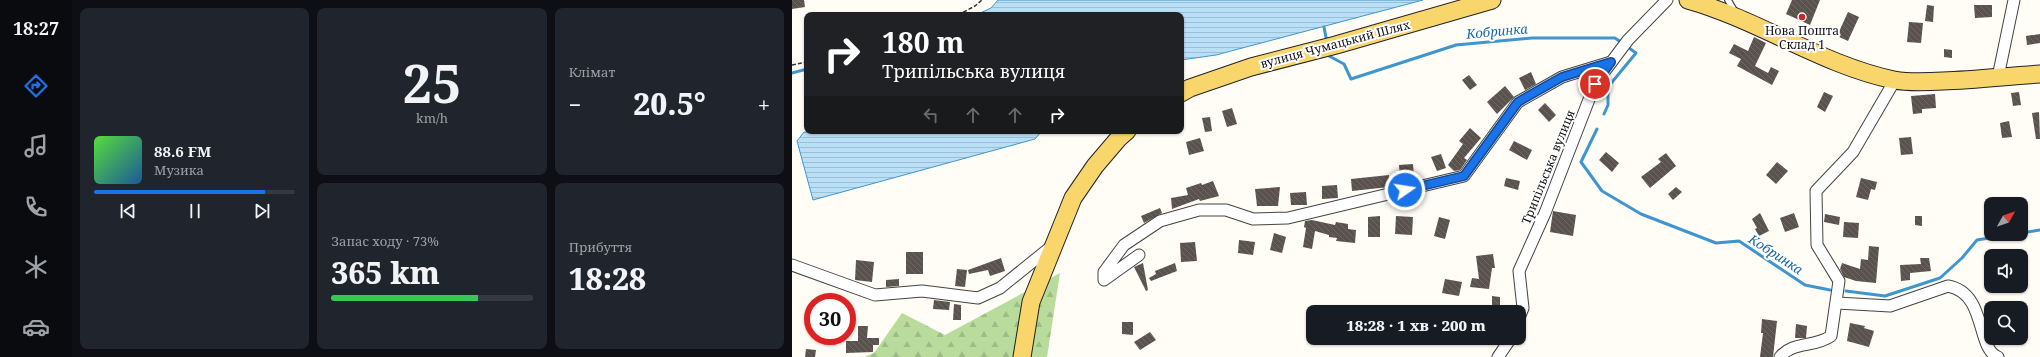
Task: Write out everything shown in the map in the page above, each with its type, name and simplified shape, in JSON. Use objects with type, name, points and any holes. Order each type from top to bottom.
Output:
[{"type":"main road","name":"вулиця Чумацький Шлях","points":[[1184,91],[1251,67],[1328,47],[1492,0]]},
{"type":"main road","points":[[1688,0],[1738,18],[1827,58],[1895,80],[1929,82],[2040,74]]},
{"type":"main road","points":[[1022,357],[1031,302],[1073,198],[1094,166],[1124,134]]},
{"type":"street","name":"Трипільська вулиця","points":[[1523,305],[1519,271],[1545,213],[1595,84],[1628,40],[1667,0]]},
{"type":"street","points":[[1998,77],[2014,0]]},
{"type":"street","points":[[1139,255],[1104,280],[1104,272],[1124,246],[1160,221],[1199,210],[1226,210],[1254,219],[1288,218],[1464,176],[1518,102],[1562,77],[1611,62]]},
{"type":"street","points":[[1780,357],[1791,347],[1822,342],[1831,336],[1839,281],[1818,245],[1816,191],[1853,152],[1895,80]]},
{"type":"street","points":[[792,265],[875,295],[922,291],[978,298],[1000,288],[1054,244]]},
{"type":"street","points":[[1836,303],[1890,306],[1948,286],[1957,288],[1963,293],[1978,313],[1987,346],[1998,357]]},
{"type":"street","points":[[1498,357],[1506,345]]},
{"type":"lane","points":[[1728,0],[1738,18]]},
{"type":"path","points":[[964,12],[982,0]]},
{"type":"path","points":[[792,65],[804,63]]},
{"type":"green space","points":[[1060,273],[1047,357],[864,357],[874,353],[902,313],[945,335]]},
{"type":"water","points":[[998,0],[1423,0],[1216,55],[1184,60],[1184,12],[982,12],[991,8]]},
{"type":"water","points":[[804,132],[804,134],[1039,134],[1035,139],[813,200],[797,141]]},
{"type":"building","points":[[792,0],[804,0],[805,7],[792,9]]},
{"type":"building","points":[[1792,0],[1820,0],[1810,25],[1786,14]]},
{"type":"building","points":[[1927,5],[1934,6],[1933,22],[1925,21]]},
{"type":"building","points":[[1974,5],[1992,5],[1992,17],[1975,18]]},
{"type":"building","points":[[1848,12],[1859,17],[1848,41],[1837,36]]},
{"type":"building","points":[[1909,22],[1923,23],[1921,43],[1907,42]]},
{"type":"building","points":[[2040,34],[2040,43],[2027,45],[2026,36]]},
{"type":"building","points":[[1754,37],[1766,43],[1755,66],[1768,73],[1771,67],[1779,71],[1772,85],[1737,66],[1741,59],[1729,53],[1734,44],[1748,51]]},
{"type":"building","points":[[1944,49],[1952,50],[1952,58],[1944,57]]},
{"type":"building","points":[[1531,72],[1536,84],[1525,90],[1519,78]]},
{"type":"building","points":[[1469,75],[1477,85],[1470,90],[1462,80]]},
{"type":"building","points":[[1505,86],[1514,97],[1497,114],[1487,102]]},
{"type":"building","points":[[1824,92],[1833,96],[1825,112],[1817,107]]},
{"type":"building","points":[[2019,92],[2021,105],[2013,106],[2011,93]]},
{"type":"building","points":[[1935,94],[1936,108],[1922,109],[1922,113],[1913,114],[1911,96]]},
{"type":"building","points":[[1545,103],[1556,115],[1549,122],[1538,110]]},
{"type":"building","points":[[1232,108],[1237,124],[1227,127],[1222,111]]},
{"type":"building","points":[[2039,112],[2040,139],[2036,139],[2032,113]]},
{"type":"building","points":[[1210,117],[1212,131],[1205,132],[1202,118]]},
{"type":"building","points":[[2009,121],[2012,137],[2002,138],[2000,123]]},
{"type":"building","points":[[1470,128],[1481,138],[1464,158],[1467,160],[1460,170],[1454,171],[1448,165],[1463,144],[1459,141]]},
{"type":"building","points":[[1911,137],[1913,154],[1901,155],[1899,138]]},
{"type":"building","points":[[1200,138],[1204,151],[1189,155],[1186,142]]},
{"type":"building","points":[[1514,141],[1532,150],[1527,160],[1509,150]]},
{"type":"building","points":[[1606,152],[1619,163],[1612,172],[1599,160]]},
{"type":"building","points":[[1666,153],[1676,166],[1650,188],[1641,177],[1661,162],[1658,159]]},
{"type":"building","points":[[1441,154],[1446,168],[1437,171],[1431,157]]},
{"type":"building","points":[[1777,162],[1788,171],[1776,184],[1766,175]]},
{"type":"building","points":[[1413,164],[1414,178],[1400,179],[1399,165]]},
{"type":"building","points":[[1389,175],[1389,187],[1352,191],[1351,179]]},
{"type":"building","points":[[1506,178],[1520,181],[1518,190],[1504,186]]},
{"type":"building","points":[[1861,178],[1877,182],[1875,190],[1871,189],[1868,200],[1856,197]]},
{"type":"building","points":[[1213,181],[1219,196],[1200,201],[1199,199],[1172,209],[1171,198],[1188,195],[1186,188]]},
{"type":"building","points":[[1337,185],[1338,198],[1322,199],[1322,186]]},
{"type":"building","points":[[1280,187],[1278,206],[1257,206],[1255,189]]},
{"type":"building","points":[[1676,187],[1682,192],[1673,200],[1668,194]]},
{"type":"building","points":[[1306,192],[1307,205],[1291,205],[1290,193]]},
{"type":"building","points":[[1160,208],[1162,213],[1144,223],[1141,216]]},
{"type":"building","points":[[1553,211],[1576,215],[1573,236],[1550,232]]},
{"type":"building","points":[[1760,213],[1769,231],[1759,236],[1752,219]]},
{"type":"building","points":[[1794,213],[1799,227],[1785,232],[1780,218]]},
{"type":"building","points":[[1825,214],[1840,217],[1839,225],[1824,222]]},
{"type":"building","points":[[1380,216],[1380,237],[1368,237],[1368,217]]},
{"type":"building","points":[[1396,216],[1413,217],[1412,235],[1395,234]]},
{"type":"building","points":[[1915,216],[1922,216],[1922,226],[1915,225]]},
{"type":"building","points":[[1439,217],[1450,220],[1445,239],[1434,236]]},
{"type":"building","points":[[1312,220],[1335,225],[1336,222],[1348,224],[1348,229],[1356,230],[1355,243],[1336,241],[1337,238],[1329,237],[1329,235],[1315,231],[1312,249],[1303,247],[1306,228],[1304,227],[1305,221]]},
{"type":"building","points":[[1844,222],[1859,223],[1858,238],[1843,237]]},
{"type":"building","points":[[1274,233],[1286,237],[1282,253],[1270,250]]},
{"type":"building","points":[[1239,240],[1255,242],[1253,255],[1238,253]]},
{"type":"building","points":[[1195,242],[1197,261],[1181,262],[1180,243]]},
{"type":"building","points":[[1869,246],[1879,247],[1876,283],[1856,281],[1844,277],[1840,269],[1842,263],[1860,269],[1861,259],[1868,260]]},
{"type":"building","points":[[906,252],[923,252],[923,274],[906,274]]},
{"type":"building","points":[[1493,254],[1495,268],[1492,268],[1489,289],[1470,287],[1472,278],[1479,279],[1476,256]]},
{"type":"building","points":[[1001,258],[1005,271],[990,276],[988,270],[969,274],[968,270]]},
{"type":"building","points":[[1920,258],[1929,258],[1931,271],[1910,273],[1910,280],[1901,281],[1900,265],[1921,264]]},
{"type":"building","points":[[856,260],[874,262],[872,282],[855,280]]},
{"type":"building","points":[[1143,263],[1148,290],[1146,291],[1134,267]]},
{"type":"building","points":[[1175,263],[1177,271],[1151,281],[1149,278],[1156,274],[1155,271]]},
{"type":"building","points":[[957,269],[967,270],[965,287],[955,286]]},
{"type":"building","points":[[899,279],[899,286],[886,287],[886,280]]},
{"type":"building","points":[[1445,279],[1462,282],[1459,296],[1442,293]]},
{"type":"building","points":[[1492,296],[1500,297],[1500,305],[1492,305]]},
{"type":"building","points":[[934,300],[950,302],[949,310],[933,309]]},
{"type":"building","points":[[954,304],[961,305],[961,320],[953,320]]},
{"type":"building","points":[[1762,319],[1777,321],[1773,357],[1760,357],[1763,333],[1761,333]]},
{"type":"building","points":[[1122,322],[1133,322],[1133,335],[1122,334]]},
{"type":"building","points":[[1850,323],[1865,326],[1864,328],[1874,331],[1869,347],[1847,341]]},
{"type":"building","points":[[1796,324],[1807,326],[1806,338],[1795,338]]},
{"type":"building","points":[[858,326],[868,326],[867,338],[879,338],[879,345],[873,345],[873,352],[846,353],[846,345],[856,345],[856,341],[858,341]]},
{"type":"building","points":[[1150,332],[1156,340],[1140,350],[1134,342]]},
{"type":"building","points":[[806,349],[816,350],[815,357],[805,357]]},
{"type":"waterway","name":"Кобринка","points":[[1324,27],[1327,43]]},
{"type":"waterway","name":"Кобринка","points":[[1328,52],[1329,56],[1344,64],[1351,79],[1456,45],[1532,38],[1615,38],[1636,53],[1608,87],[1608,105],[1604,114]]},
{"type":"waterway","name":"Кобринка","points":[[792,73],[804,70]]},
{"type":"waterway","name":"Кобринка","points":[[1597,129],[1581,162],[1602,191],[1641,214],[1716,243],[1739,241],[1805,285],[1830,290]]},
{"type":"waterway","name":"Кобринка","points":[[2028,232],[2040,230]]},
{"type":"waterway","name":"Кобринка","points":[[1846,291],[1885,296],[1940,278],[1962,258],[1977,240],[1984,239]]},
{"type":"place","name":"Нова Пошта Склад 1","points":[[1802,17]]},
{"type":"route","points":[[1405,190],[1464,176],[1484,146],[1518,102],[1562,77],[1611,62],[1595,84]]}]
